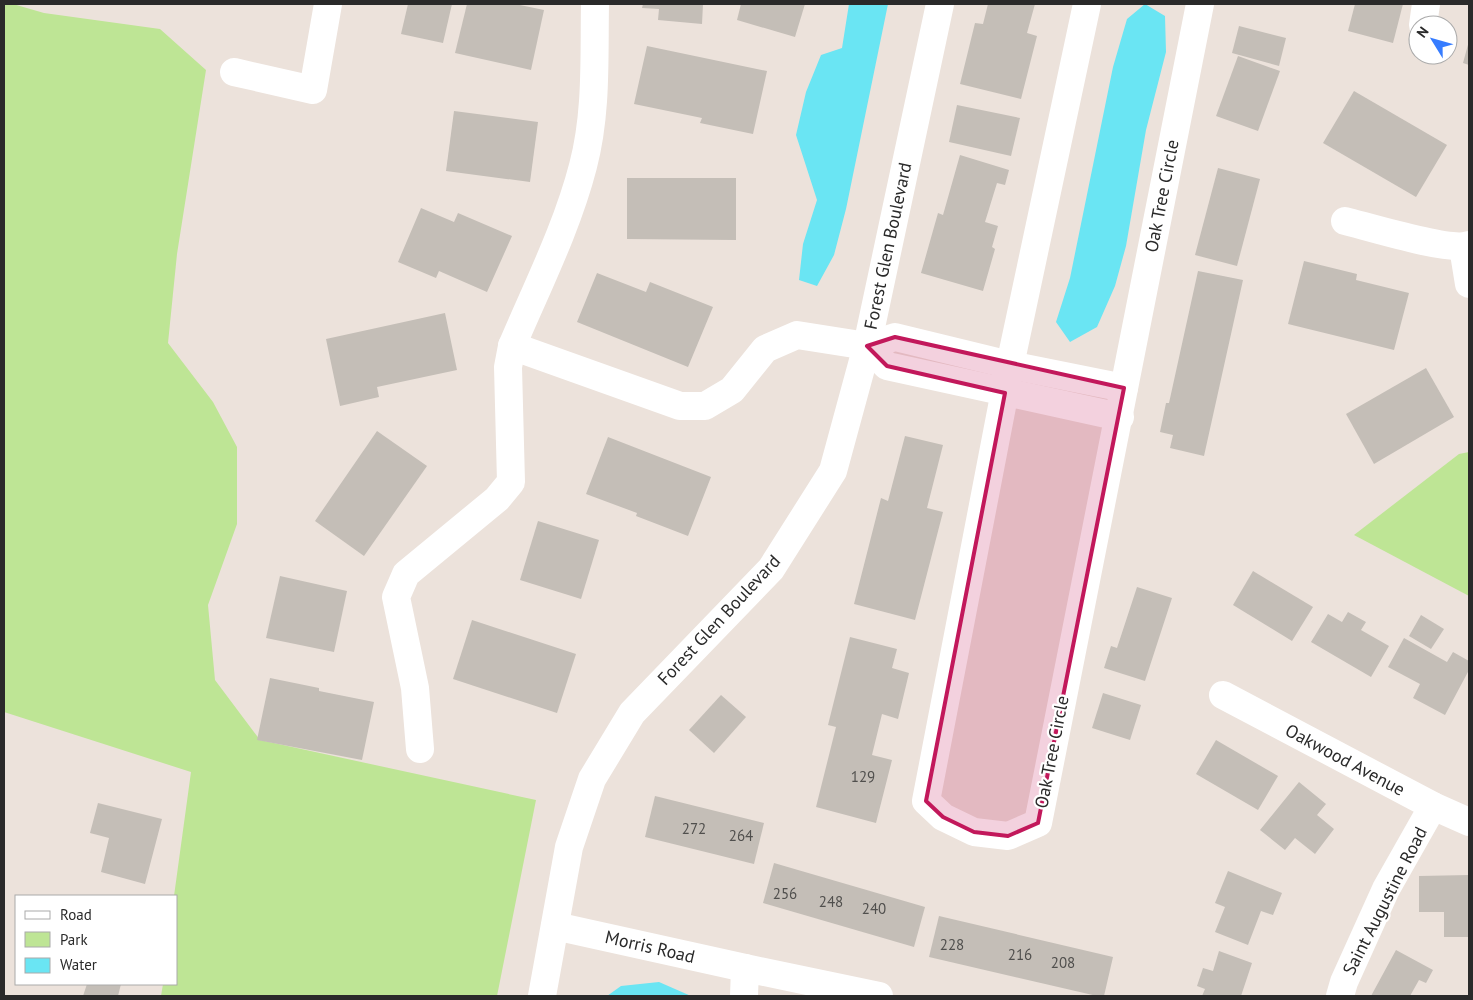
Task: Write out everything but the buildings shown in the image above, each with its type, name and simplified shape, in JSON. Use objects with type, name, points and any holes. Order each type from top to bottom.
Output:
[{"type":"street","points":[[234,72],[313,90],[328,4]]},
{"type":"street","points":[[420,749],[415,688],[396,596],[406,574],[497,499],[511,482],[508,367],[512,346],[567,218],[584,165],[594,105],[595,4]]},
{"type":"street","name":"Forest Glen Boulevard","points":[[542,996],[569,846],[592,779],[632,713],[771,569],[833,471],[868,346],[940,4]]},
{"type":"street","name":"Oak Tree Circle","points":[[1087,4],[1010,365],[926,801],[943,818],[974,832],[1008,836],[1038,823],[1120,417],[1124,388],[1200,4]]},
{"type":"street","points":[[1345,221],[1437,244],[1466,246],[1469,284]]},
{"type":"street","points":[[512,346],[680,406],[705,406],[732,390],[765,349],[797,334],[868,346],[895,337],[1010,365],[1124,388]]},
{"type":"street","points":[[868,346],[887,366],[1120,417]]},
{"type":"street","name":"Oakwood Avenue","points":[[1223,695],[1433,806],[1469,822]]},
{"type":"street","name":"Saint Augustine Road","points":[[1340,996],[1344,982],[1386,889],[1433,806]]},
{"type":"street","name":"Morris Road","points":[[555,926],[879,996]]},
{"type":"street","points":[[744,996],[745,968]]},
{"type":"highlighted area","points":[[895,337],[1124,388],[1038,823],[1008,836],[974,832],[943,817],[926,801],[1005,393],[887,366],[867,346]]},
{"type":"green space","points":[[4,4],[13,4],[44,13],[160,29],[206,70],[177,254],[168,343],[213,402],[237,447],[237,524],[208,605],[215,680],[260,740],[536,800],[497,996],[161,996],[163,985],[178,985],[178,895],[174,895],[191,772],[4,712]]},
{"type":"green space","points":[[1469,452],[1469,596],[1354,535],[1459,454]]},
{"type":"water","points":[[849,4],[888,4],[846,209],[834,255],[817,286],[799,280],[803,244],[817,200],[796,135],[806,92],[821,55],[842,48]]},
{"type":"water","points":[[1145,4],[1165,16],[1166,52],[1146,130],[1126,246],[1115,286],[1097,327],[1070,342],[1056,322],[1070,278],[1113,67],[1127,19]]},
{"type":"water","points":[[659,982],[691,996],[607,996],[621,986]]}]
